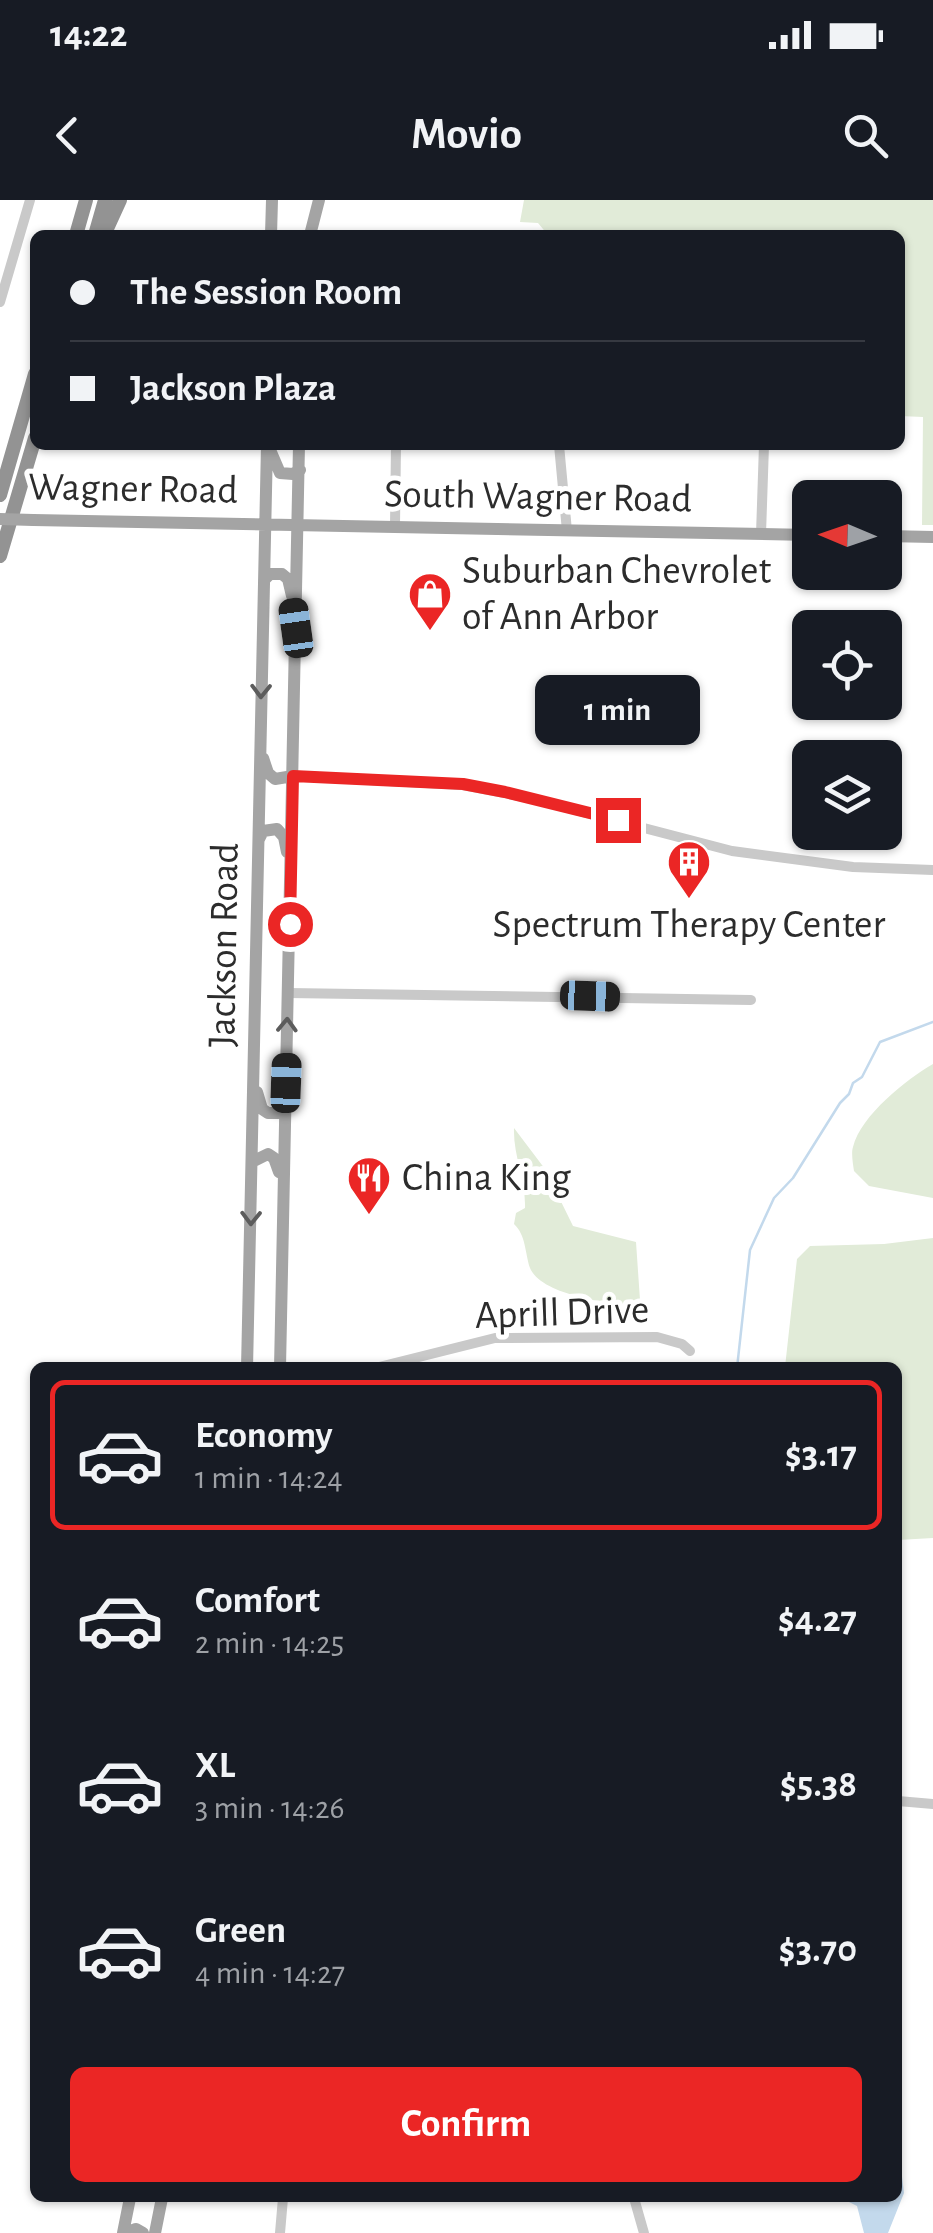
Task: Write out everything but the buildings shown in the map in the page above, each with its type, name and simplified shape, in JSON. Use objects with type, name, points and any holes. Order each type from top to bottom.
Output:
[{"type":"highway","points":[[77,230],[86,200]]},
{"type":"highway","points":[[96,230],[105,200]]},
{"type":"highway","points":[[106,230],[120,200]]},
{"type":"highway","points":[[0,495],[30,391]]},
{"type":"highway","points":[[0,556],[31,450]]},
{"type":"main road","points":[[271,230],[273,203]]},
{"type":"main road","points":[[311,230],[314,204]]},
{"type":"main road","name":"Jackson Road","points":[[247,1362],[269,450]]},
{"type":"main road","points":[[270,450],[280,474],[300,470]]},
{"type":"main road","name":"Jackson Road","points":[[280,1362],[299,450]]},
{"type":"main road","name":"Wagner Road","points":[[0,519],[265,524]]},
{"type":"main road","name":"South Wagner Road","points":[[265,524],[792,535]]},
{"type":"main road","points":[[902,536],[933,537]]},
{"type":"main road","points":[[264,580],[277,574],[288,580],[296,628]]},
{"type":"main road","points":[[260,735],[268,772],[282,780],[293,776]]},
{"type":"main road","points":[[258,840],[269,828],[280,831],[291,874]]},
{"type":"main road","points":[[254,1075],[262,1109],[284,1113]]},
{"type":"main road","points":[[252,1162],[261,1155],[274,1158],[283,1194]]},
{"type":"main road","points":[[129,2202],[124,2233],[136,2229],[143,2233]]},
{"type":"main road","points":[[155,2233],[161,2202]]},
{"type":"street","points":[[0,302],[3,281],[30,200]]},
{"type":"street","points":[[395,526],[396,450]]},
{"type":"street","points":[[559,450],[567,531]]},
{"type":"street","points":[[762,534],[764,450]]},
{"type":"street","points":[[293,776],[463,784],[732,851],[854,866],[933,870]]},
{"type":"street","points":[[288,993],[750,1000]]},
{"type":"street","name":"Aprill Drive","points":[[400,1362],[495,1338],[657,1338],[682,1344],[690,1351]]},
{"type":"street","points":[[902,1802],[933,1804]]},
{"type":"street","points":[[280,2233],[283,2202]]},
{"type":"street","points":[[635,2202],[644,2233]]},
{"type":"green space","points":[[524,200],[933,200],[933,525],[922,525],[923,417],[905,416],[905,230],[544,230],[538,223],[520,222]]},
{"type":"green space","points":[[933,1064],[933,1198],[869,1186],[854,1171],[852,1149],[858,1135],[886,1099]]},
{"type":"green space","points":[[514,1128],[545,1169],[573,1226],[636,1242],[640,1300],[637,1306],[562,1291],[548,1285],[530,1268],[523,1239],[514,1224],[516,1213],[525,1208]]},
{"type":"green space","points":[[933,1238],[933,1538],[902,1540],[902,1362],[786,1362],[797,1259],[810,1246]]},
{"type":"water","points":[[849,2202],[900,2202],[888,2233],[864,2233],[857,2206]]},
{"type":"waterway","points":[[738,1362],[750,1250],[774,1198],[793,1178],[853,1083],[862,1077],[880,1042],[933,1022]]},
{"type":"place","name":"Suburban Chevrolet of Ann Arbor","points":[[430,632]]},
{"type":"place","name":"Spectrum Therapy Center","points":[[689,900]]},
{"type":"place","name":"China King","points":[[369,1216]]},
{"type":"route","points":[[290,924],[293,776],[463,784],[618,820]]}]
